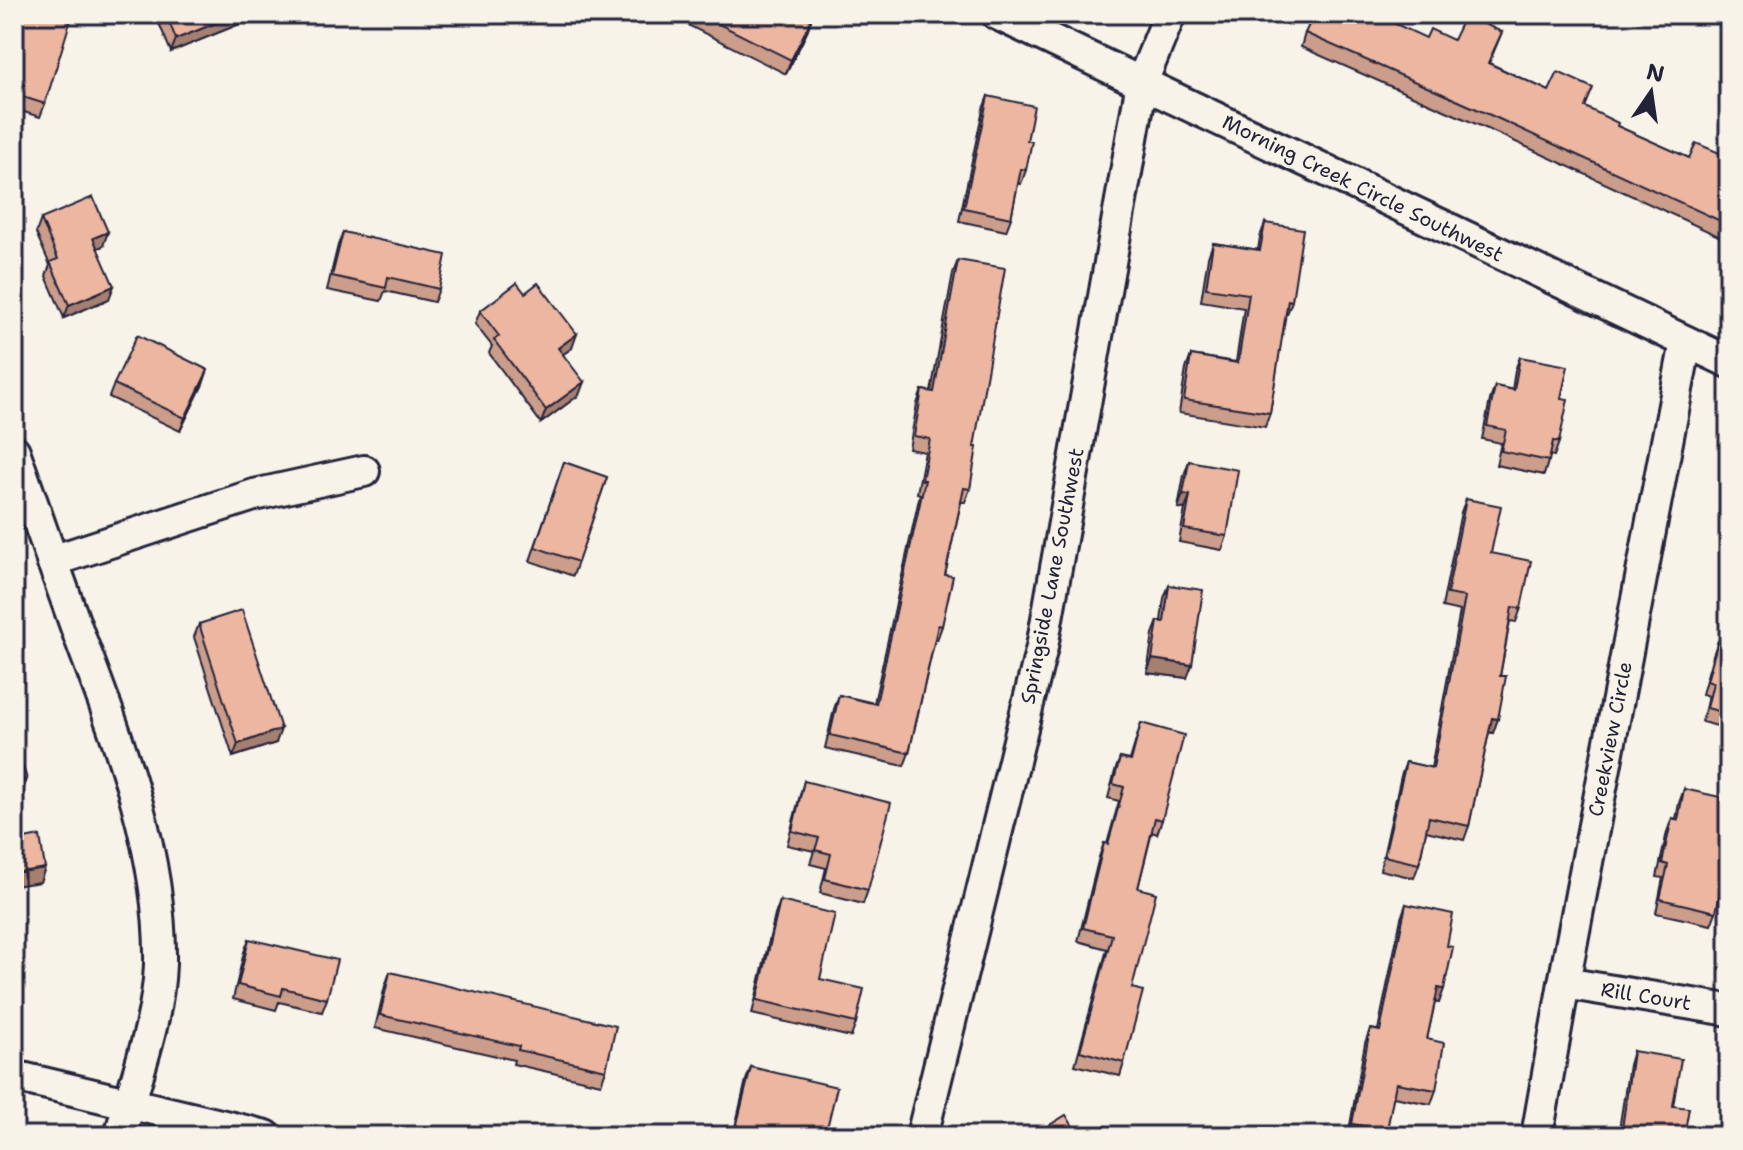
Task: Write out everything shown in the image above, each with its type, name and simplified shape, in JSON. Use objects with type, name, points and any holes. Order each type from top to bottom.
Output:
[{"type":"street","name":"Morning Creek Circle Southwest","points":[[997,14],[1729,362]]},
{"type":"street","name":"Springside Lane Southwest","points":[[922,1136],[1042,647],[1142,82],[1170,14]]},
{"type":"street","name":"Creekview Circle","points":[[1537,1136],[1686,342]]},
{"type":"street","points":[[14,451],[123,752],[148,855],[157,912],[160,964],[154,1017],[120,1136]]},
{"type":"street","points":[[52,561],[254,495],[364,471]]},
{"type":"street","name":"Rill Court","points":[[1564,983],[1729,1010]]},
{"type":"street","points":[[14,1076],[266,1136]]},
{"type":"building","points":[[26,14],[55,14],[71,19],[45,104],[14,94],[14,48]]},
{"type":"building","points":[[166,14],[238,14],[176,39]]},
{"type":"building","points":[[699,14],[799,14],[811,20],[791,60]]},
{"type":"building","points":[[1314,14],[1374,14],[1426,38],[1430,29],[1453,40],[1465,15],[1502,32],[1488,63],[1549,91],[1558,72],[1593,88],[1585,107],[1618,123],[1617,126],[1689,158],[1696,143],[1724,155],[1728,146],[1729,225],[1305,33]]},
{"type":"building","points":[[988,96],[1034,106],[1027,141],[1032,141],[1026,170],[1021,169],[1011,218],[964,208]]},
{"type":"building","points":[[93,197],[108,232],[93,238],[114,286],[69,305],[50,262],[58,259],[41,219]]},
{"type":"building","points":[[1265,223],[1303,229],[1270,413],[1184,400],[1191,355],[1238,363],[1249,294],[1206,288],[1213,243],[1260,250]]},
{"type":"building","points":[[343,232],[446,255],[439,289],[388,277],[386,288],[332,276]]},
{"type":"building","points":[[958,260],[1005,268],[974,447],[977,447],[970,489],[964,488],[945,575],[953,576],[942,626],[938,625],[909,753],[830,735],[839,695],[876,704],[925,480],[922,480],[930,439],[914,436],[922,390],[934,392]]},
{"type":"building","points":[[517,283],[525,293],[538,283],[577,334],[558,348],[584,382],[546,410],[494,340],[499,336],[480,311]]},
{"type":"building","points":[[137,335],[208,370],[185,418],[114,384]]},
{"type":"building","points":[[1520,357],[1568,366],[1561,398],[1568,399],[1559,442],[1553,441],[1549,461],[1501,451],[1506,430],[1487,426],[1495,386],[1514,390]]},
{"type":"building","points":[[1189,461],[1238,470],[1227,536],[1184,529],[1190,495],[1183,494]]},
{"type":"building","points":[[564,462],[607,477],[578,562],[535,547]]},
{"type":"building","points":[[1466,499],[1501,506],[1491,553],[1531,561],[1521,608],[1512,607],[1500,676],[1506,676],[1498,719],[1492,718],[1469,826],[1429,817],[1419,864],[1384,856],[1406,762],[1433,768],[1465,597],[1447,594]]},
{"type":"building","points":[[1169,585],[1203,590],[1192,665],[1152,659],[1158,621],[1164,622]]},
{"type":"building","points":[[242,610],[281,729],[238,744],[199,624]]},
{"type":"building","points":[[1729,629],[1729,714],[1707,708],[1713,683],[1707,681],[1718,641],[1725,643]]},
{"type":"building","points":[[1141,723],[1184,735],[1162,820],[1155,818],[1138,888],[1156,893],[1132,988],[1143,991],[1124,1063],[1080,1051],[1112,935],[1083,928],[1104,843],[1108,844],[1124,787],[1113,784],[1120,758],[1131,761]]},
{"type":"building","points":[[14,740],[27,779],[14,784]]},
{"type":"building","points":[[804,781],[891,803],[868,890],[825,879],[831,854],[815,850],[819,838],[792,831]]},
{"type":"building","points":[[1684,789],[1729,799],[1729,853],[1716,912],[1660,899],[1668,865],[1662,863],[1672,818],[1678,820]]},
{"type":"building","points":[[40,836],[45,868],[14,873],[14,841]]},
{"type":"building","points":[[780,901],[835,914],[820,979],[864,989],[856,1023],[757,1000]]},
{"type":"building","points":[[1406,904],[1453,914],[1447,946],[1453,947],[1444,989],[1438,988],[1427,1039],[1444,1043],[1436,1090],[1396,1083],[1387,1130],[1352,1124],[1370,1029],[1380,1031]]},
{"type":"building","points":[[14,909],[18,935],[14,935]]},
{"type":"building","points":[[249,939],[337,960],[327,999],[283,988],[281,996],[238,985]]},
{"type":"building","points":[[390,972],[616,1026],[606,1070],[518,1050],[519,1046],[380,1015]]},
{"type":"building","points":[[1633,1051],[1681,1059],[1673,1106],[1689,1108],[1684,1136],[1621,1136]]},
{"type":"building","points":[[751,1067],[837,1087],[825,1136],[734,1136]]},
{"type":"building","points":[[1066,1115],[1079,1136],[1032,1136]]}]
